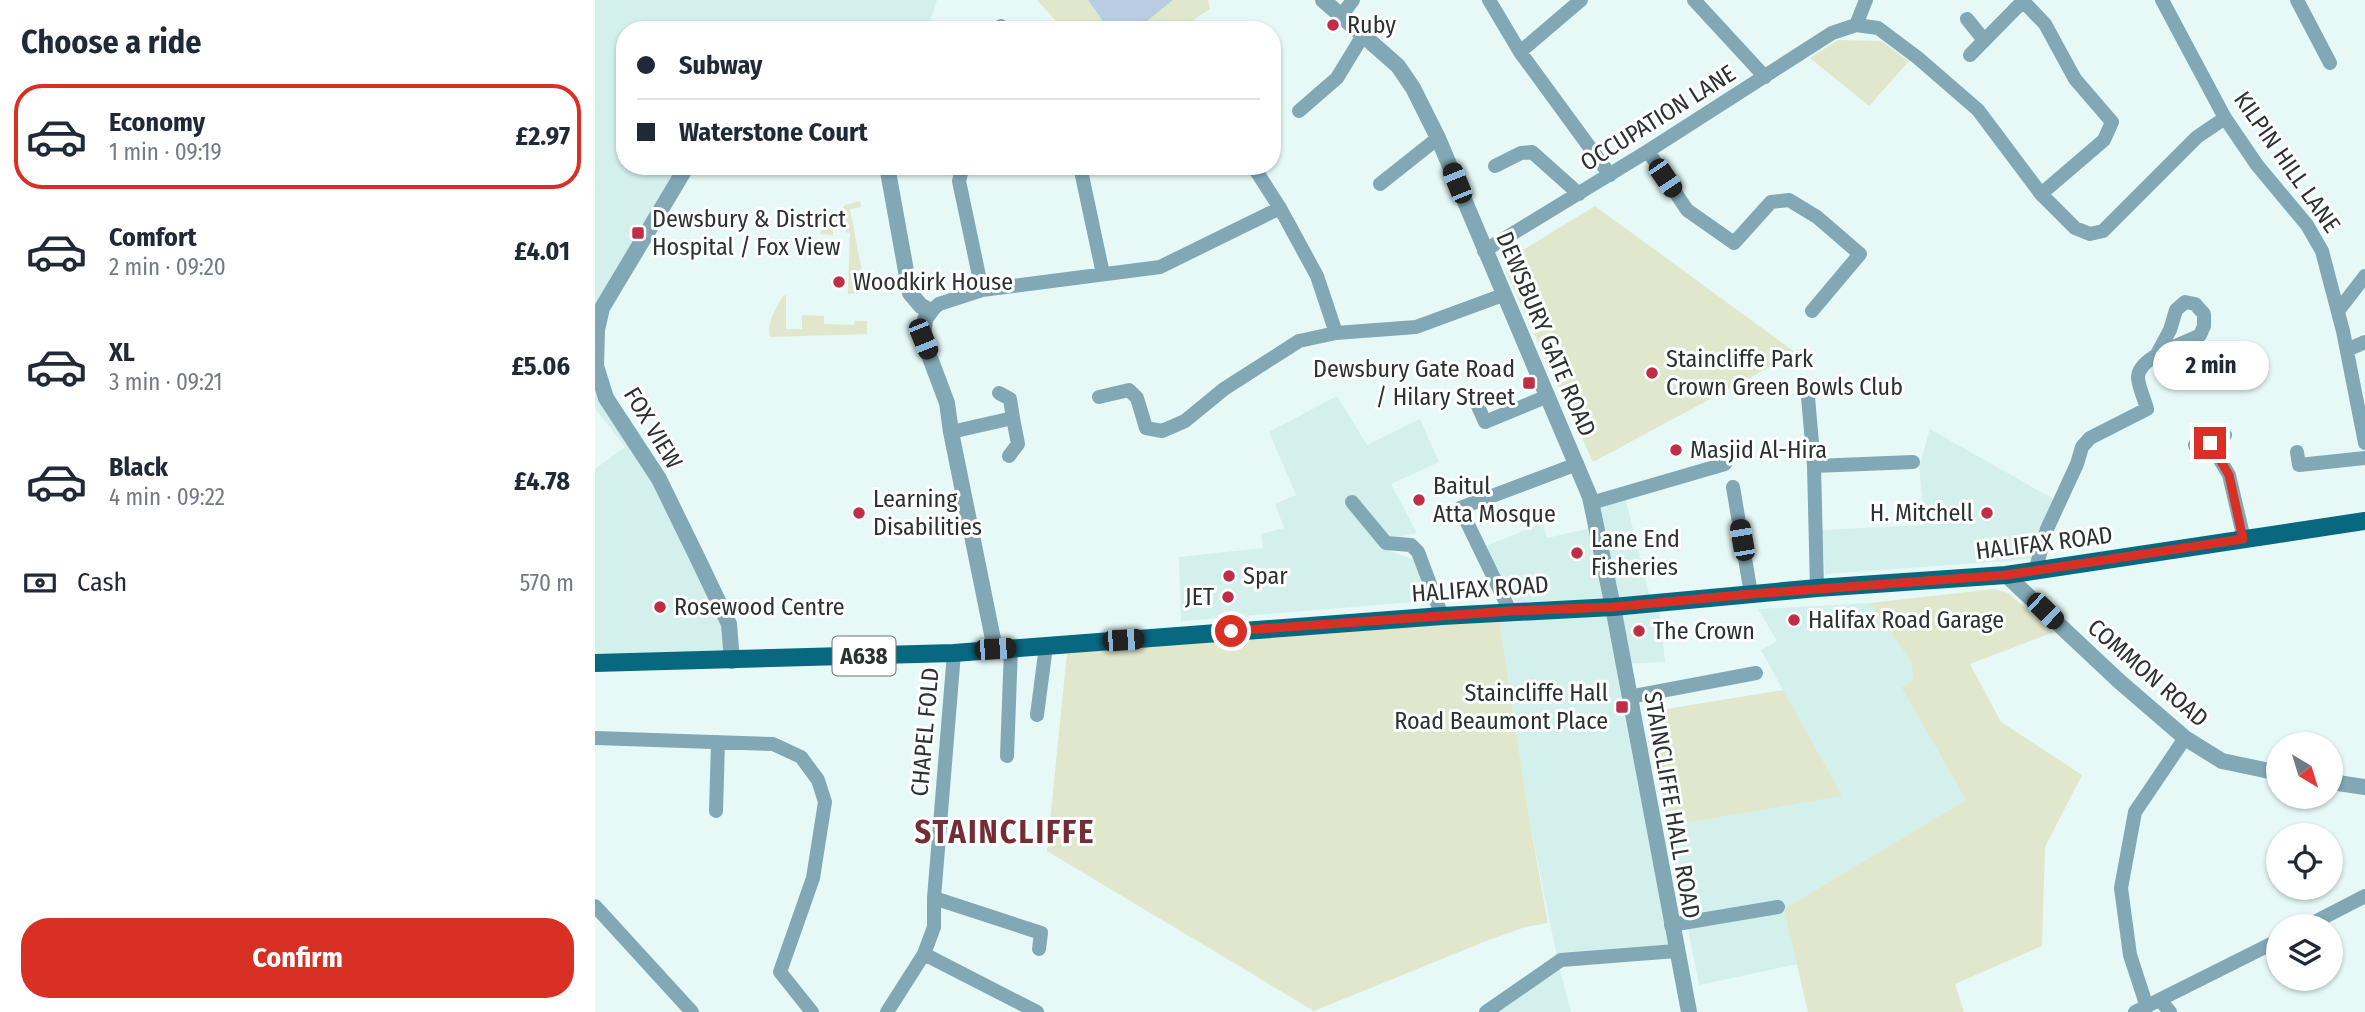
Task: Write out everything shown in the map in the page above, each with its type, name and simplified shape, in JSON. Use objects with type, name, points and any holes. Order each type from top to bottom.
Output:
[{"type":"main road","name":"HALIFAX ROAD","points":[[595,663],[954,653],[1510,611],[1613,607],[1817,588],[2006,575],[2365,521]]},
{"type":"street","name":"DEWSBURY GATE ROAD","points":[[1323,0],[1398,66],[1413,88],[1438,138],[1577,464],[1591,503],[1613,607]]},
{"type":"street","points":[[1341,16],[1353,0]]},
{"type":"street","points":[[1489,0],[1520,52],[1610,175]]},
{"type":"street","points":[[1520,52],[1581,0]]},
{"type":"street","points":[[1694,0],[1765,77]]},
{"type":"street","points":[[1866,0],[1856,25],[1878,28],[1918,58],[1978,110],[2042,194],[2075,228],[2090,234],[2103,231],[2197,137],[2225,118]]},
{"type":"street","points":[[1970,54],[2023,0],[2045,24],[2075,79],[2112,122],[2104,140],[2042,194]]},
{"type":"street","name":"KILPIN HILL LANE","points":[[2162,0],[2225,118],[2257,165],[2307,225],[2322,251],[2347,350],[2365,443]]},
{"type":"street","points":[[2297,0],[2330,63]]},
{"type":"street","points":[[1966,19],[1985,40]]},
{"type":"street","name":"OCCUPATION LANE","points":[[1485,251],[1610,175],[1832,33],[1856,25]]},
{"type":"street","points":[[1299,111],[1337,78],[1362,37]]},
{"type":"street","points":[[1380,184],[1438,138]]},
{"type":"street","points":[[1647,151],[1687,210],[1734,243],[1771,202],[1789,200],[1817,216],[1860,254],[1811,311]]},
{"type":"street","points":[[1495,166],[1521,153],[1532,152],[1579,194]]},
{"type":"street","name":"FOX VIEW","points":[[681,175],[602,308],[597,330],[596,366],[606,398],[659,479],[729,624],[731,661]]},
{"type":"street","points":[[889,175],[910,293],[921,306],[931,311]]},
{"type":"street","points":[[961,175],[959,181],[982,290]]},
{"type":"street","points":[[1082,175],[1103,274]]},
{"type":"street","points":[[1259,175],[1317,276],[1336,333]]},
{"type":"street","points":[[1007,755],[1003,648],[951,432],[947,403],[923,339],[925,319],[939,304],[982,290],[1160,267],[1280,208]]},
{"type":"street","points":[[2338,311],[2365,276]]},
{"type":"street","points":[[1099,397],[1129,390],[1137,398],[1146,428],[1162,431],[1185,421],[1224,388],[1299,341],[1336,333],[1416,327],[1503,295]]},
{"type":"street","points":[[2347,350],[2365,342]]},
{"type":"street","points":[[2035,570],[2047,529],[2082,447],[2090,438],[2147,410],[2138,378],[2142,367],[2157,354]]},
{"type":"street","points":[[999,393],[1010,399],[1018,444],[1009,456]]},
{"type":"street","points":[[1477,404],[1485,422],[1548,396]]},
{"type":"street","points":[[1808,397],[1814,466],[1817,588]]},
{"type":"street","points":[[951,432],[1013,418]]},
{"type":"street","points":[[2225,435],[2202,444],[2229,475],[2243,539]]},
{"type":"street","points":[[2297,452],[2299,465],[2365,458]]},
{"type":"street","points":[[1814,466],[1913,463]]},
{"type":"street","points":[[1510,611],[1460,508],[1577,464]]},
{"type":"street","points":[[1591,503],[1725,464]]},
{"type":"street","points":[[1733,487],[1751,594]]},
{"type":"street","points":[[1352,502],[1386,543],[1411,545],[1418,552],[1442,616]]},
{"type":"street","name":"COMMON ROAD","points":[[2006,575],[2119,681],[2185,738],[2222,761],[2266,770]]},
{"type":"street","name":"STAINCLIFFE HALL ROAD","points":[[1613,607],[1689,1012]]},
{"type":"street","points":[[1037,715],[1046,646]]},
{"type":"street","name":"CHAPEL FOLD","points":[[887,1012],[924,954],[934,927],[934,898],[954,653]]},
{"type":"street","points":[[1629,697],[1756,673]]},
{"type":"street","points":[[595,738],[773,744],[801,757],[818,779],[825,802],[813,878],[780,972],[812,1012]]},
{"type":"street","points":[[2147,1007],[2130,955],[2121,888],[2135,813],[2185,738]]},
{"type":"street","points":[[716,811],[718,742]]},
{"type":"street","points":[[2343,784],[2365,788]]},
{"type":"street","points":[[2330,914],[2365,896]]},
{"type":"street","points":[[934,898],[1041,933],[1039,949]]},
{"type":"street","points":[[595,906],[692,1012]]},
{"type":"street","points":[[1671,925],[1778,908]]},
{"type":"street","points":[[2147,1007],[2266,947]]},
{"type":"street","points":[[1486,1012],[1561,960],[1676,951]]},
{"type":"street","points":[[924,954],[1037,1012]]},
{"type":"street","points":[[2147,1007],[2170,1012]]},
{"type":"shaded area","points":[[595,0],[937,0],[930,21],[616,21],[616,175],[682,175],[602,308],[596,366],[652,469],[729,624],[732,661],[595,657],[595,469],[625,447],[595,408]]},
{"type":"shaded area","points":[[1088,0],[1173,0],[1147,21],[1103,21]]},
{"type":"shaded area","points":[[1337,396],[1367,445],[1420,419],[1439,462],[1391,484],[1417,533],[1380,541],[1387,550],[1415,560],[1426,601],[1181,621],[1179,557],[1263,548],[1261,534],[1284,528],[1275,504],[1296,495],[1269,432]]},
{"type":"shaded area","name":"H. Mitchell","points":[[1930,429],[2055,500],[2033,559],[1825,574],[1822,530],[1925,525],[1919,467]]},
{"type":"shaded area","points":[[1625,497],[1651,601],[1660,613],[1665,662],[1621,664],[1676,951],[1558,963],[1571,1012],[1486,1012],[1558,962],[1530,824],[1498,612],[1521,614],[1486,546],[1543,523],[1547,538],[1587,529],[1595,507]]},
{"type":"shaded area","points":[[1870,603],[1911,662],[1913,680],[1901,687],[1966,800],[1784,909],[1798,964],[1699,985],[1668,826],[1841,796],[1761,650],[1777,641],[1758,609]]},
{"type":"green space","points":[[1037,0],[1088,0],[1103,21],[1056,21]]},
{"type":"green space","points":[[1173,0],[1208,0],[1210,9],[1192,21],[1147,21]]},
{"type":"green space","points":[[1838,40],[1881,41],[1909,61],[1869,106],[1810,58]]},
{"type":"green space","points":[[860,201],[861,207],[850,209],[866,292],[848,294],[850,233],[846,232],[847,225],[833,224],[833,235],[820,232],[845,205]]},
{"type":"green space","points":[[1595,206],[1796,353],[1593,462],[1506,272],[1509,259]]},
{"type":"green space","points":[[786,295],[786,329],[802,329],[802,315],[824,316],[824,324],[854,325],[855,321],[867,321],[867,334],[770,337],[772,316]]},
{"type":"green space","points":[[1994,589],[2008,593],[2054,632],[1970,664],[2001,722],[2082,775],[2045,847],[2042,946],[1955,984],[1964,1012],[1808,1012],[1784,909],[1966,800],[1901,687],[1913,680],[1911,662],[1870,603]]},
{"type":"green space","points":[[1498,612],[1548,923],[1525,927],[1486,941],[1314,1011],[1047,851],[1068,644]]},
{"type":"green space","points":[[1783,690],[1842,796],[1668,826],[1648,712]]},
{"type":"place","name":"Ruby","points":[[1333,25]]},
{"type":"place","name":"Dewsbury & District Hospital / Fox View","points":[[638,233]]},
{"type":"place","name":"Woodkirk House","points":[[839,282]]},
{"type":"place","name":"Staincliffe Park Crown Green Bowls Club","points":[[1652,373]]},
{"type":"place","name":"Dewsbury Gate Road / Hilary Street","points":[[1529,383]]},
{"type":"place","name":"Masjid Al-Hira","points":[[1676,450]]},
{"type":"place","name":"Baitul Atta Mosque","points":[[1419,500]]},
{"type":"place","name":"Learning Disabilities","points":[[859,513]]},
{"type":"place","name":"H. Mitchell","points":[[1987,513]]},
{"type":"place","name":"Lane End Fisheries","points":[[1577,553]]},
{"type":"place","name":"Spar","points":[[1229,576]]},
{"type":"place","name":"JET","points":[[1228,597]]},
{"type":"place","name":"Rosewood Centre","points":[[660,607]]},
{"type":"place","name":"Halifax Road Garage","points":[[1794,620]]},
{"type":"place","name":"The Crown","points":[[1639,631]]},
{"type":"place","name":"Staincliffe Hall Road Beaumont Place","points":[[1622,707]]},
{"type":"district","name":"STAINCLIFFE","points":[[1005,832]]},
{"type":"route","points":[[1231,631],[1510,611],[1613,607],[1842,586],[2006,575],[2243,539],[2229,475],[2210,443]]}]
